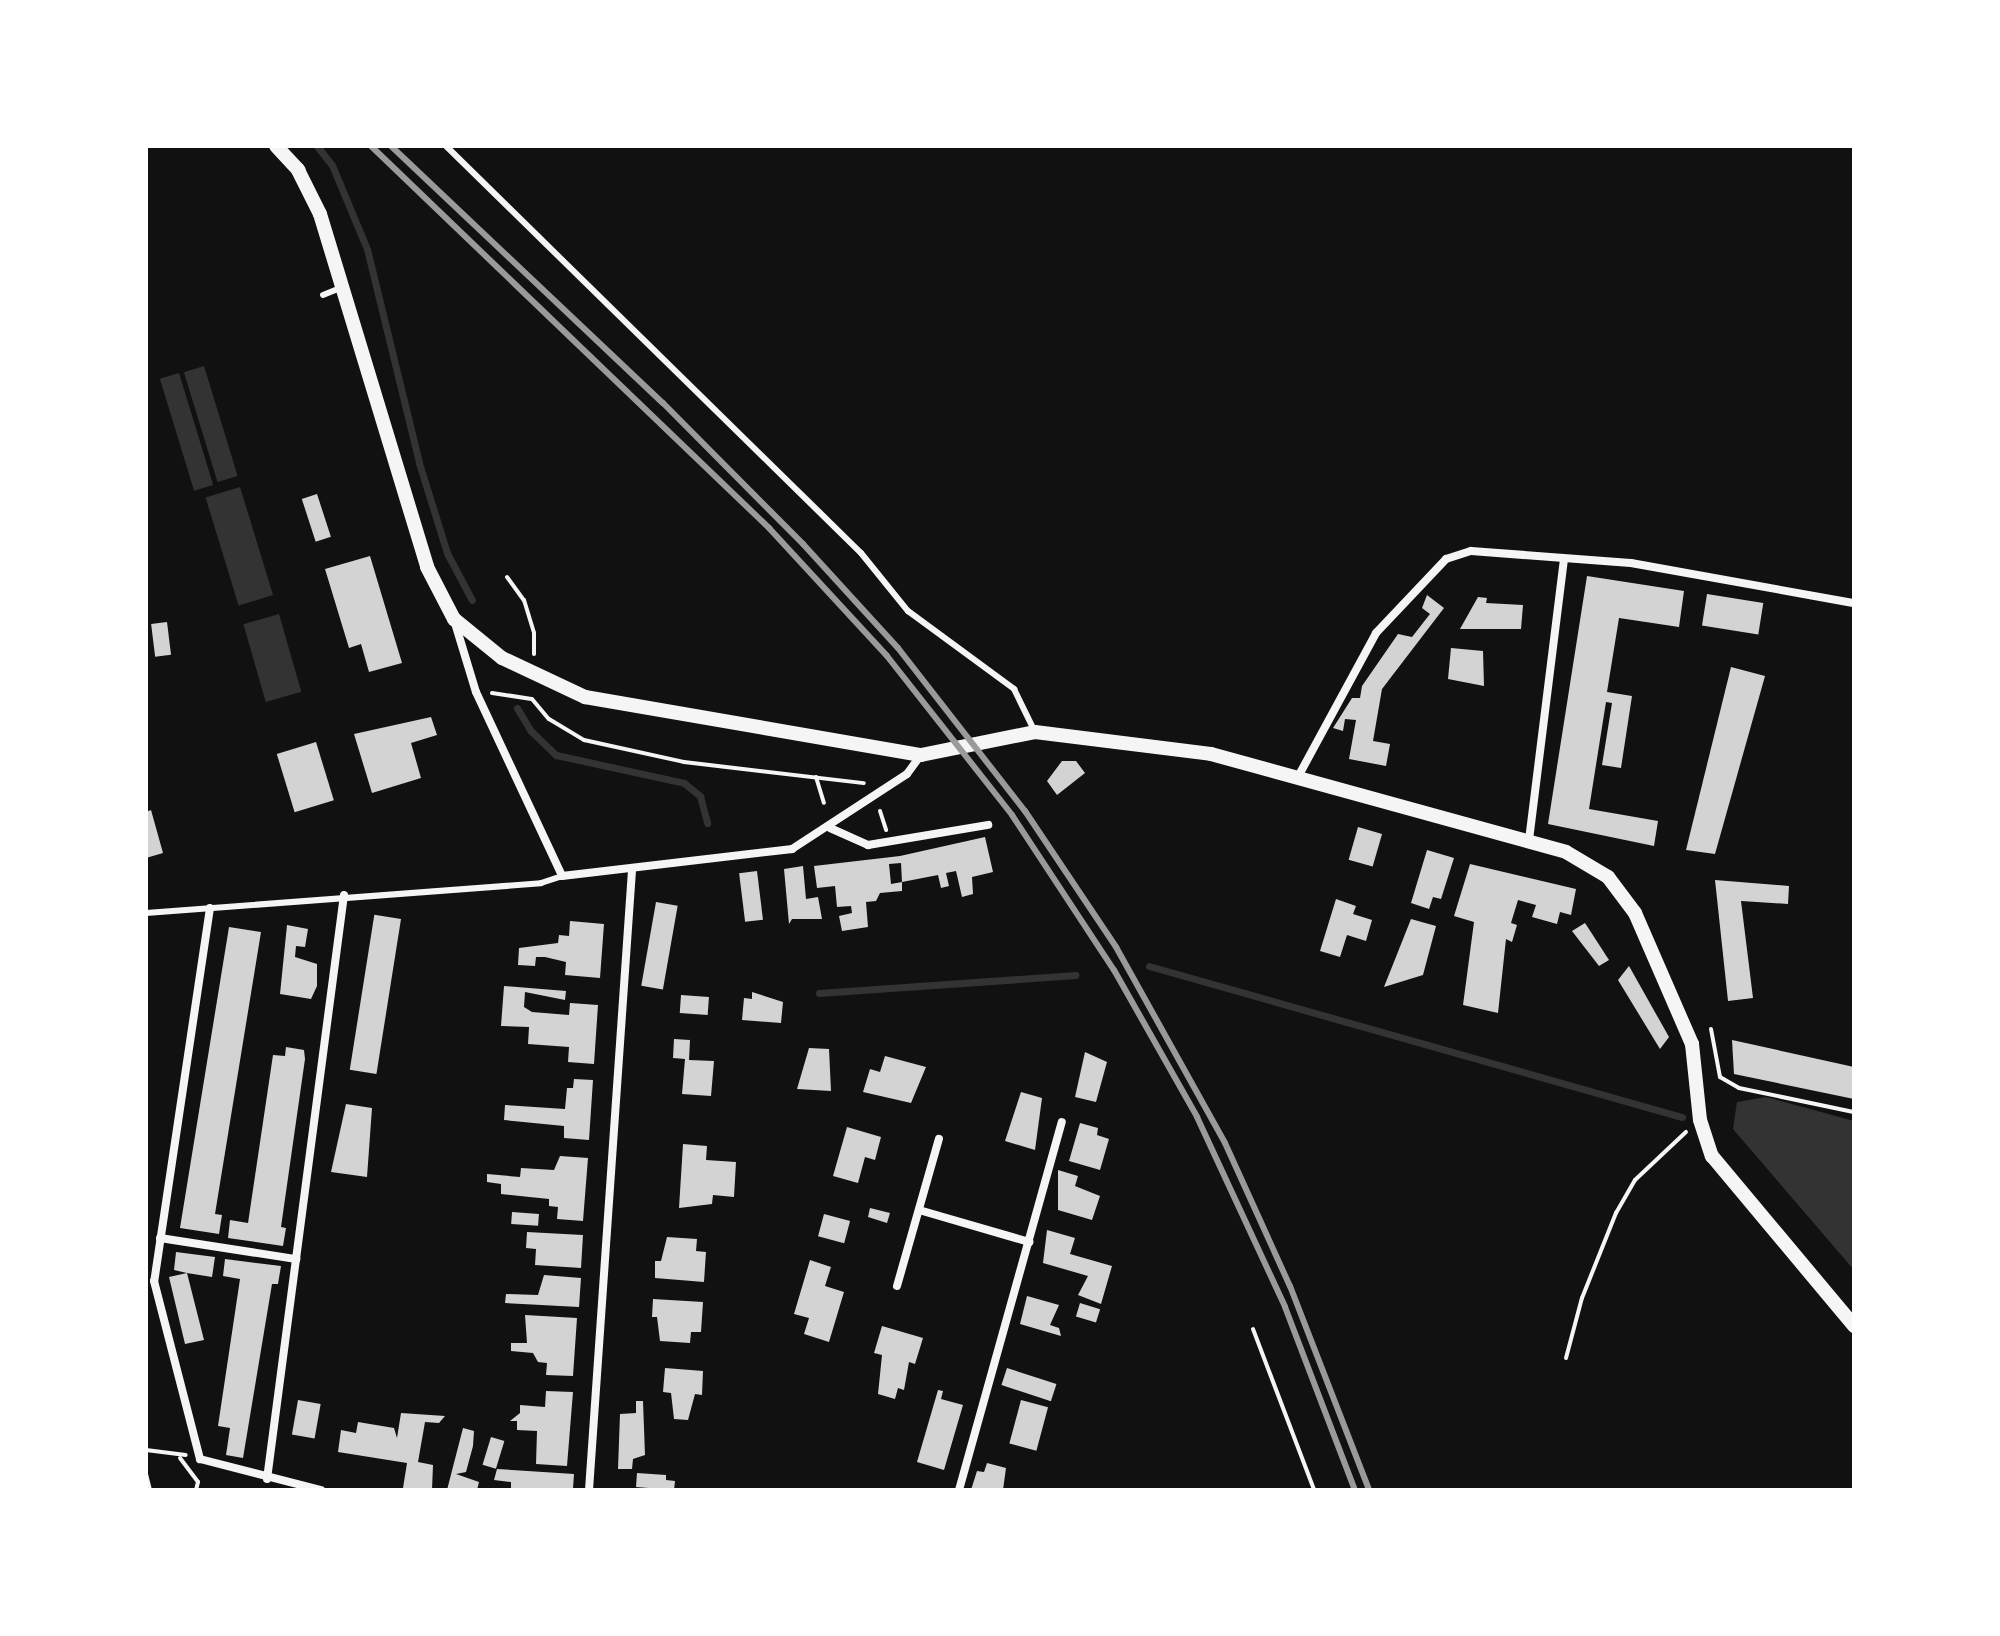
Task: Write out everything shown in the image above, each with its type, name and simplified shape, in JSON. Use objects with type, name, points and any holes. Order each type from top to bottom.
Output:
[{"type":"street","points":[[276,146],[298,170],[320,214],[427,567],[454,619],[476,692],[562,876],[632,871],[792,849],[830,828],[907,774],[927,755]]},
{"type":"street","points":[[1299,775],[1376,633],[1446,559],[1471,551],[1631,563],[1854,603]]},
{"type":"street","points":[[1529,840],[1564,559]]},
{"type":"street","points":[[454,619],[502,658],[585,697],[927,755],[1035,732],[1112,738],[1299,775],[1566,852],[1608,877],[1635,913],[1692,1044],[1700,1120],[1712,1156],[1854,1326]]},
{"type":"street","points":[[830,828],[857,843],[893,842],[988,825]]},
{"type":"street","points":[[589,1490],[632,871]]},
{"type":"street","points":[[267,1479],[344,895]]},
{"type":"street","points":[[210,908],[154,1281],[194,1450],[212,1466],[321,1490]]},
{"type":"street","points":[[959,1490],[1062,1122]]},
{"type":"street","points":[[897,1286],[939,1139]]},
{"type":"street","points":[[919,1210],[1029,1242]]},
{"type":"street","points":[[160,1238],[296,1259]]},
{"type":"lane","points":[[446,146],[861,553],[908,611],[1014,689],[1035,732]]},
{"type":"lane","points":[[323,295],[343,287]]},
{"type":"lane","points":[[146,913],[344,895],[541,883],[562,876]]},
{"type":"path","points":[[507,577],[524,600],[534,633],[534,673]]},
{"type":"path","points":[[476,692],[532,699],[549,719],[584,740],[684,762],[864,783],[893,842]]},
{"type":"path","points":[[816,777],[824,803]]},
{"type":"path","points":[[1711,1029],[1720,1077],[1739,1088],[1854,1112]]},
{"type":"path","points":[[1566,1358],[1582,1298],[1616,1213],[1635,1180],[1700,1120]]},
{"type":"path","points":[[1253,1329],[1314,1490]]},
{"type":"path","points":[[146,1450],[180,1458],[198,1482],[196,1490]]},
{"type":"path","points":[[180,1458],[194,1450]]},
{"type":"path","points":[[146,1474],[150,1490]]},
{"type":"shaded area","points":[[204,366],[238,476],[218,482],[184,372]]},
{"type":"shaded area","points":[[179,373],[213,485],[194,491],[160,379]]},
{"type":"shaded area","points":[[240,487],[273,595],[239,606],[206,498]]},
{"type":"shaded area","points":[[279,614],[301,692],[266,702],[243,624]]},
{"type":"shaded area","points":[[1766,1097],[1854,1121],[1854,1270],[1733,1129],[1737,1102]]},
{"type":"building","points":[[317,494],[331,537],[316,542],[302,499]]},
{"type":"building","points":[[370,556],[402,663],[369,672],[361,644],[349,648],[325,569]]},
{"type":"building","points":[[1587,576],[1684,591],[1679,627],[1619,618],[1607,692],[1632,696],[1621,768],[1602,765],[1612,703],[1606,702],[1589,809],[1658,821],[1654,846],[1548,824]]},
{"type":"building","points":[[1707,594],[1763,603],[1758,635],[1702,626]]},
{"type":"building","points":[[1427,595],[1444,608],[1382,689],[1373,741],[1390,744],[1386,766],[1349,759],[1356,720],[1345,719],[1343,731],[1333,728],[1352,698],[1360,698],[1362,686],[1398,634],[1412,637],[1430,614],[1422,608]]},
{"type":"building","points":[[1478,597],[1487,598],[1486,603],[1523,605],[1521,629],[1460,629]]},
{"type":"building","points":[[167,622],[171,655],[155,657],[151,624]]},
{"type":"building","points":[[1451,648],[1483,651],[1484,686],[1448,679]]},
{"type":"building","points":[[1731,667],[1765,676],[1715,854],[1686,850]]},
{"type":"building","points":[[431,717],[437,735],[411,743],[421,778],[372,793],[354,734]]},
{"type":"building","points":[[316,742],[334,800],[295,812],[277,754]]},
{"type":"building","points":[[1062,761],[1076,761],[1085,773],[1057,795],[1047,781]]},
{"type":"building","points":[[151,810],[163,853],[146,858],[146,812]]},
{"type":"building","points":[[1358,827],[1382,834],[1373,867],[1349,860]]},
{"type":"building","points":[[985,837],[993,872],[972,877],[973,894],[962,897],[956,871],[946,873],[949,886],[941,888],[938,875],[902,882],[902,891],[880,893],[876,901],[866,902],[868,927],[842,931],[839,916],[852,913],[851,906],[837,907],[835,886],[817,888],[814,866],[900,856]],"holes":[[[901,863],[902,882],[891,884],[889,864]]]},
{"type":"building","points":[[1427,850],[1454,858],[1441,899],[1433,897],[1429,909],[1411,903]]},
{"type":"building","points":[[1470,864],[1576,889],[1571,915],[1560,912],[1557,924],[1532,917],[1536,905],[1518,900],[1511,923],[1517,925],[1512,942],[1506,939],[1498,1013],[1463,1005],[1474,922],[1454,916]]},
{"type":"building","points":[[803,866],[806,899],[818,897],[822,919],[792,919],[789,924],[784,869]]},
{"type":"building","points":[[757,871],[763,920],[745,922],[739,873]]},
{"type":"building","points":[[1715,880],[1789,886],[1788,904],[1741,901],[1753,998],[1728,1001]]},
{"type":"building","points":[[1336,899],[1356,906],[1353,914],[1372,920],[1366,941],[1347,935],[1340,957],[1320,951]]},
{"type":"building","points":[[656,902],[678,906],[663,990],[641,986]]},
{"type":"building","points":[[374,915],[401,919],[376,1074],[350,1070]]},
{"type":"building","points":[[1411,919],[1436,926],[1423,975],[1384,987]]},
{"type":"building","points":[[570,921],[604,924],[600,978],[565,975],[566,962],[545,957],[536,957],[535,966],[518,965],[519,948],[558,943],[559,935],[569,936]]},
{"type":"building","points":[[1585,923],[1609,960],[1599,966],[1572,931]]},
{"type":"building","points":[[287,925],[308,929],[305,947],[296,946],[295,957],[317,964],[317,986],[311,999],[280,994]]},
{"type":"building","points":[[229,927],[261,932],[215,1214],[222,1215],[219,1234],[180,1228]]},
{"type":"building","points":[[1629,966],[1669,1037],[1660,1049],[1618,980]]},
{"type":"building","points":[[504,986],[566,991],[565,1000],[525,992],[524,1007],[532,1012],[569,1015],[570,1003],[598,1005],[594,1064],[568,1062],[569,1047],[528,1044],[529,1027],[501,1026]]},
{"type":"building","points":[[752,992],[783,1002],[781,1023],[742,1020],[744,998],[752,999]]},
{"type":"building","points":[[681,995],[709,997],[708,1015],[680,1013]]},
{"type":"building","points":[[674,1039],[690,1040],[689,1060],[714,1061],[711,1096],[682,1094],[685,1059],[673,1058]]},
{"type":"building","points":[[1732,1040],[1854,1067],[1854,1099],[1734,1074]]},
{"type":"building","points":[[286,1047],[304,1050],[305,1059],[281,1227],[286,1228],[283,1246],[228,1238],[230,1220],[248,1223],[273,1055],[285,1056]]},
{"type":"building","points":[[809,1048],[829,1049],[831,1091],[797,1089]]},
{"type":"building","points":[[1085,1052],[1107,1062],[1096,1102],[1075,1097]]},
{"type":"building","points":[[885,1056],[926,1067],[911,1103],[863,1092],[870,1069],[880,1072]]},
{"type":"building","points":[[574,1079],[593,1080],[589,1140],[564,1138],[564,1126],[504,1120],[505,1105],[565,1109],[567,1088],[573,1088]]},
{"type":"building","points":[[1021,1092],[1042,1098],[1035,1150],[1005,1141]]},
{"type":"building","points":[[346,1104],[372,1108],[367,1177],[331,1172]]},
{"type":"building","points":[[1080,1123],[1098,1128],[1097,1135],[1109,1139],[1100,1170],[1069,1161]]},
{"type":"building","points":[[847,1127],[881,1137],[875,1160],[865,1157],[858,1183],[833,1176]]},
{"type":"building","points":[[683,1144],[707,1146],[706,1160],[736,1162],[734,1197],[713,1195],[712,1204],[679,1208]]},
{"type":"building","points":[[560,1156],[588,1158],[583,1221],[557,1219],[558,1207],[549,1206],[549,1199],[501,1194],[501,1184],[487,1182],[487,1174],[520,1177],[521,1168],[554,1170]]},
{"type":"building","points":[[1058,1170],[1078,1176],[1075,1186],[1100,1196],[1092,1220],[1058,1210]]},
{"type":"building","points":[[870,1208],[890,1213],[887,1223],[868,1217]]},
{"type":"building","points":[[512,1212],[539,1214],[538,1226],[511,1224]]},
{"type":"building","points":[[824,1214],[850,1221],[844,1243],[818,1236]]},
{"type":"building","points":[[1047,1230],[1075,1238],[1070,1254],[1112,1266],[1101,1304],[1078,1295],[1088,1276],[1043,1263]]},
{"type":"building","points":[[527,1232],[583,1235],[581,1268],[535,1265],[536,1249],[526,1248]]},
{"type":"building","points":[[667,1237],[697,1239],[696,1251],[706,1252],[704,1282],[655,1278],[655,1261],[661,1261]]},
{"type":"building","points":[[176,1252],[215,1257],[212,1277],[174,1270]]},
{"type":"building","points":[[225,1259],[281,1266],[278,1284],[272,1284],[243,1458],[226,1455],[230,1428],[218,1426],[240,1279],[223,1276]]},
{"type":"building","points":[[810,1260],[831,1267],[825,1286],[844,1292],[829,1342],[804,1334],[809,1318],[794,1314]]},
{"type":"building","points":[[187,1273],[204,1340],[185,1344],[169,1277]]},
{"type":"building","points":[[544,1275],[581,1278],[579,1307],[505,1303],[506,1294],[538,1295]]},
{"type":"building","points":[[1027,1296],[1059,1305],[1050,1325],[1059,1328],[1061,1336],[1020,1324]]},
{"type":"building","points":[[653,1299],[703,1302],[701,1332],[691,1332],[690,1343],[660,1341],[657,1317],[652,1317]]},
{"type":"building","points":[[1080,1303],[1100,1309],[1096,1323],[1076,1316]]},
{"type":"building","points":[[525,1315],[577,1318],[573,1376],[546,1375],[547,1363],[538,1362],[533,1353],[511,1351],[511,1343],[527,1343]]},
{"type":"building","points":[[882,1326],[923,1338],[915,1364],[909,1362],[904,1390],[898,1388],[895,1399],[878,1394],[882,1355],[874,1353]]},
{"type":"building","points":[[665,1368],[703,1371],[702,1395],[695,1394],[688,1420],[674,1419],[671,1393],[663,1392]]},
{"type":"building","points":[[1007,1368],[1056,1384],[1051,1401],[1001,1385]]},
{"type":"building","points":[[938,1390],[943,1391],[941,1399],[963,1405],[944,1470],[917,1462]]},
{"type":"building","points":[[546,1391],[573,1392],[567,1466],[536,1464],[537,1431],[517,1430],[517,1421],[510,1421],[520,1413],[520,1405],[545,1407]]},
{"type":"building","points":[[298,1400],[321,1404],[315,1438],[292,1434]]},
{"type":"building","points":[[1021,1400],[1048,1407],[1036,1451],[1009,1443]]},
{"type":"building","points":[[636,1401],[643,1401],[645,1455],[633,1459],[632,1469],[618,1469],[620,1414],[636,1413]]},
{"type":"building","points":[[401,1413],[445,1416],[439,1423],[425,1422],[418,1462],[433,1465],[432,1490],[403,1488],[407,1463],[338,1452],[341,1430],[356,1433],[358,1422],[394,1428],[397,1438]]},
{"type":"building","points":[[463,1428],[474,1431],[473,1446],[466,1472],[456,1474],[479,1482],[477,1490],[447,1490]]},
{"type":"building","points":[[491,1437],[504,1441],[496,1469],[483,1465]]},
{"type":"building","points":[[987,1463],[1006,1468],[1003,1490],[971,1490],[977,1471],[984,1472]]},
{"type":"building","points":[[497,1469],[574,1474],[573,1489],[511,1490],[511,1482],[494,1480]]},
{"type":"building","points":[[637,1473],[666,1475],[666,1480],[675,1481],[674,1490],[636,1487]]},
{"type":"waterway","points":[[317,146],[332,165],[367,249],[419,463],[447,553],[472,600]]},
{"type":"waterway","points":[[517,708],[530,730],[556,755],[684,783],[700,796],[707,823]]},
{"type":"waterway","points":[[1149,966],[1682,1117]]},
{"type":"waterway","points":[[819,993],[1075,975]]},
{"type":"railway","points":[[371,146],[769,528],[887,656],[1012,815],[1114,970],[1197,1117],[1285,1307],[1355,1490]]},
{"type":"railway","points":[[391,146],[663,403],[803,544],[898,648],[1025,811],[1116,947],[1225,1143],[1290,1286],[1369,1490]]}]
